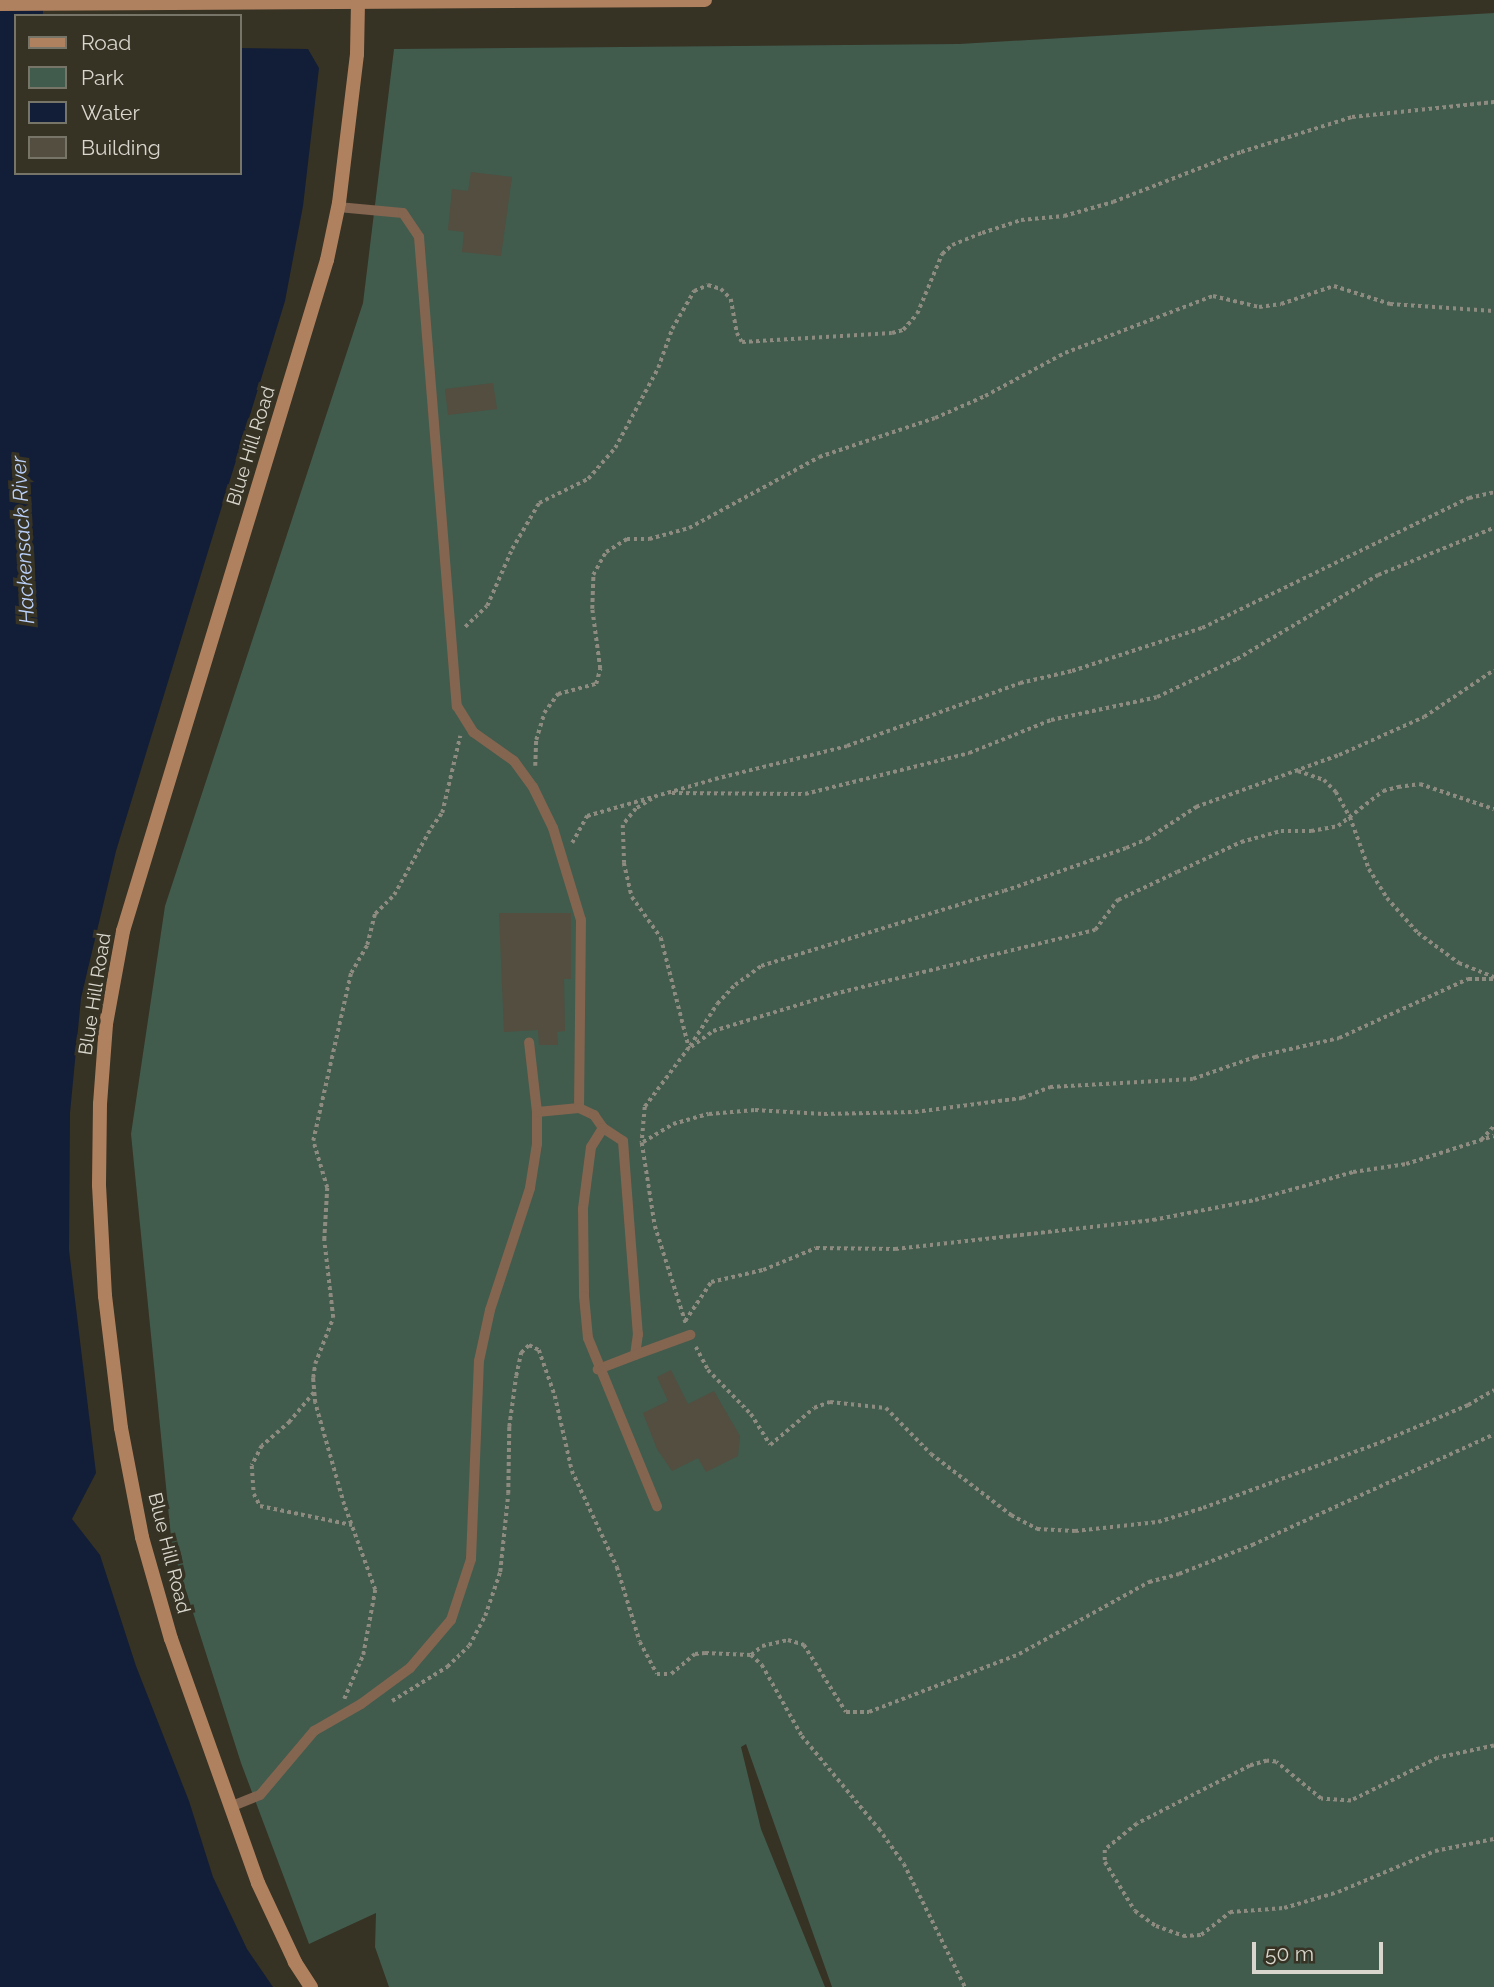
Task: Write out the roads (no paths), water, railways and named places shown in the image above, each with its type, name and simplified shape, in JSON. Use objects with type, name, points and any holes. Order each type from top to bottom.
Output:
[{"type":"street","points":[[0,4],[705,0]]},
{"type":"street","name":"Blue Hill Road","points":[[311,1987],[295,1962],[258,1883],[171,1639],[142,1537],[121,1429],[104,1296],[99,1185],[100,1104],[106,1024],[123,931],[313,311],[338,207],[357,54],[358,3]]},
{"type":"lane","points":[[338,207],[403,213],[419,237],[456,694],[460,711],[473,732],[514,761],[533,787],[553,828],[567,870],[581,920],[579,1108]]},
{"type":"lane","points":[[230,1807],[260,1795],[314,1731],[361,1704],[410,1668],[451,1620],[471,1559],[479,1362],[490,1310],[530,1188],[537,1144],[537,1112],[529,1042]]},
{"type":"lane","points":[[537,1112],[579,1108],[594,1115],[603,1128],[623,1141],[638,1334],[635,1355]]},
{"type":"lane","points":[[603,1128],[591,1147],[583,1209],[584,1296],[588,1338],[598,1369],[657,1506]]},
{"type":"lane","points":[[598,1369],[690,1335]]},
{"type":"water","name":"Hackensack River","points":[[0,0],[43,0],[43,14],[14,14],[14,175],[242,175],[242,48],[308,49],[319,68],[303,206],[285,301],[116,851],[81,998],[70,1113],[69,1250],[96,1473],[72,1519],[100,1555],[136,1666],[189,1801],[213,1877],[247,1949],[273,1987],[0,1987]]}]
